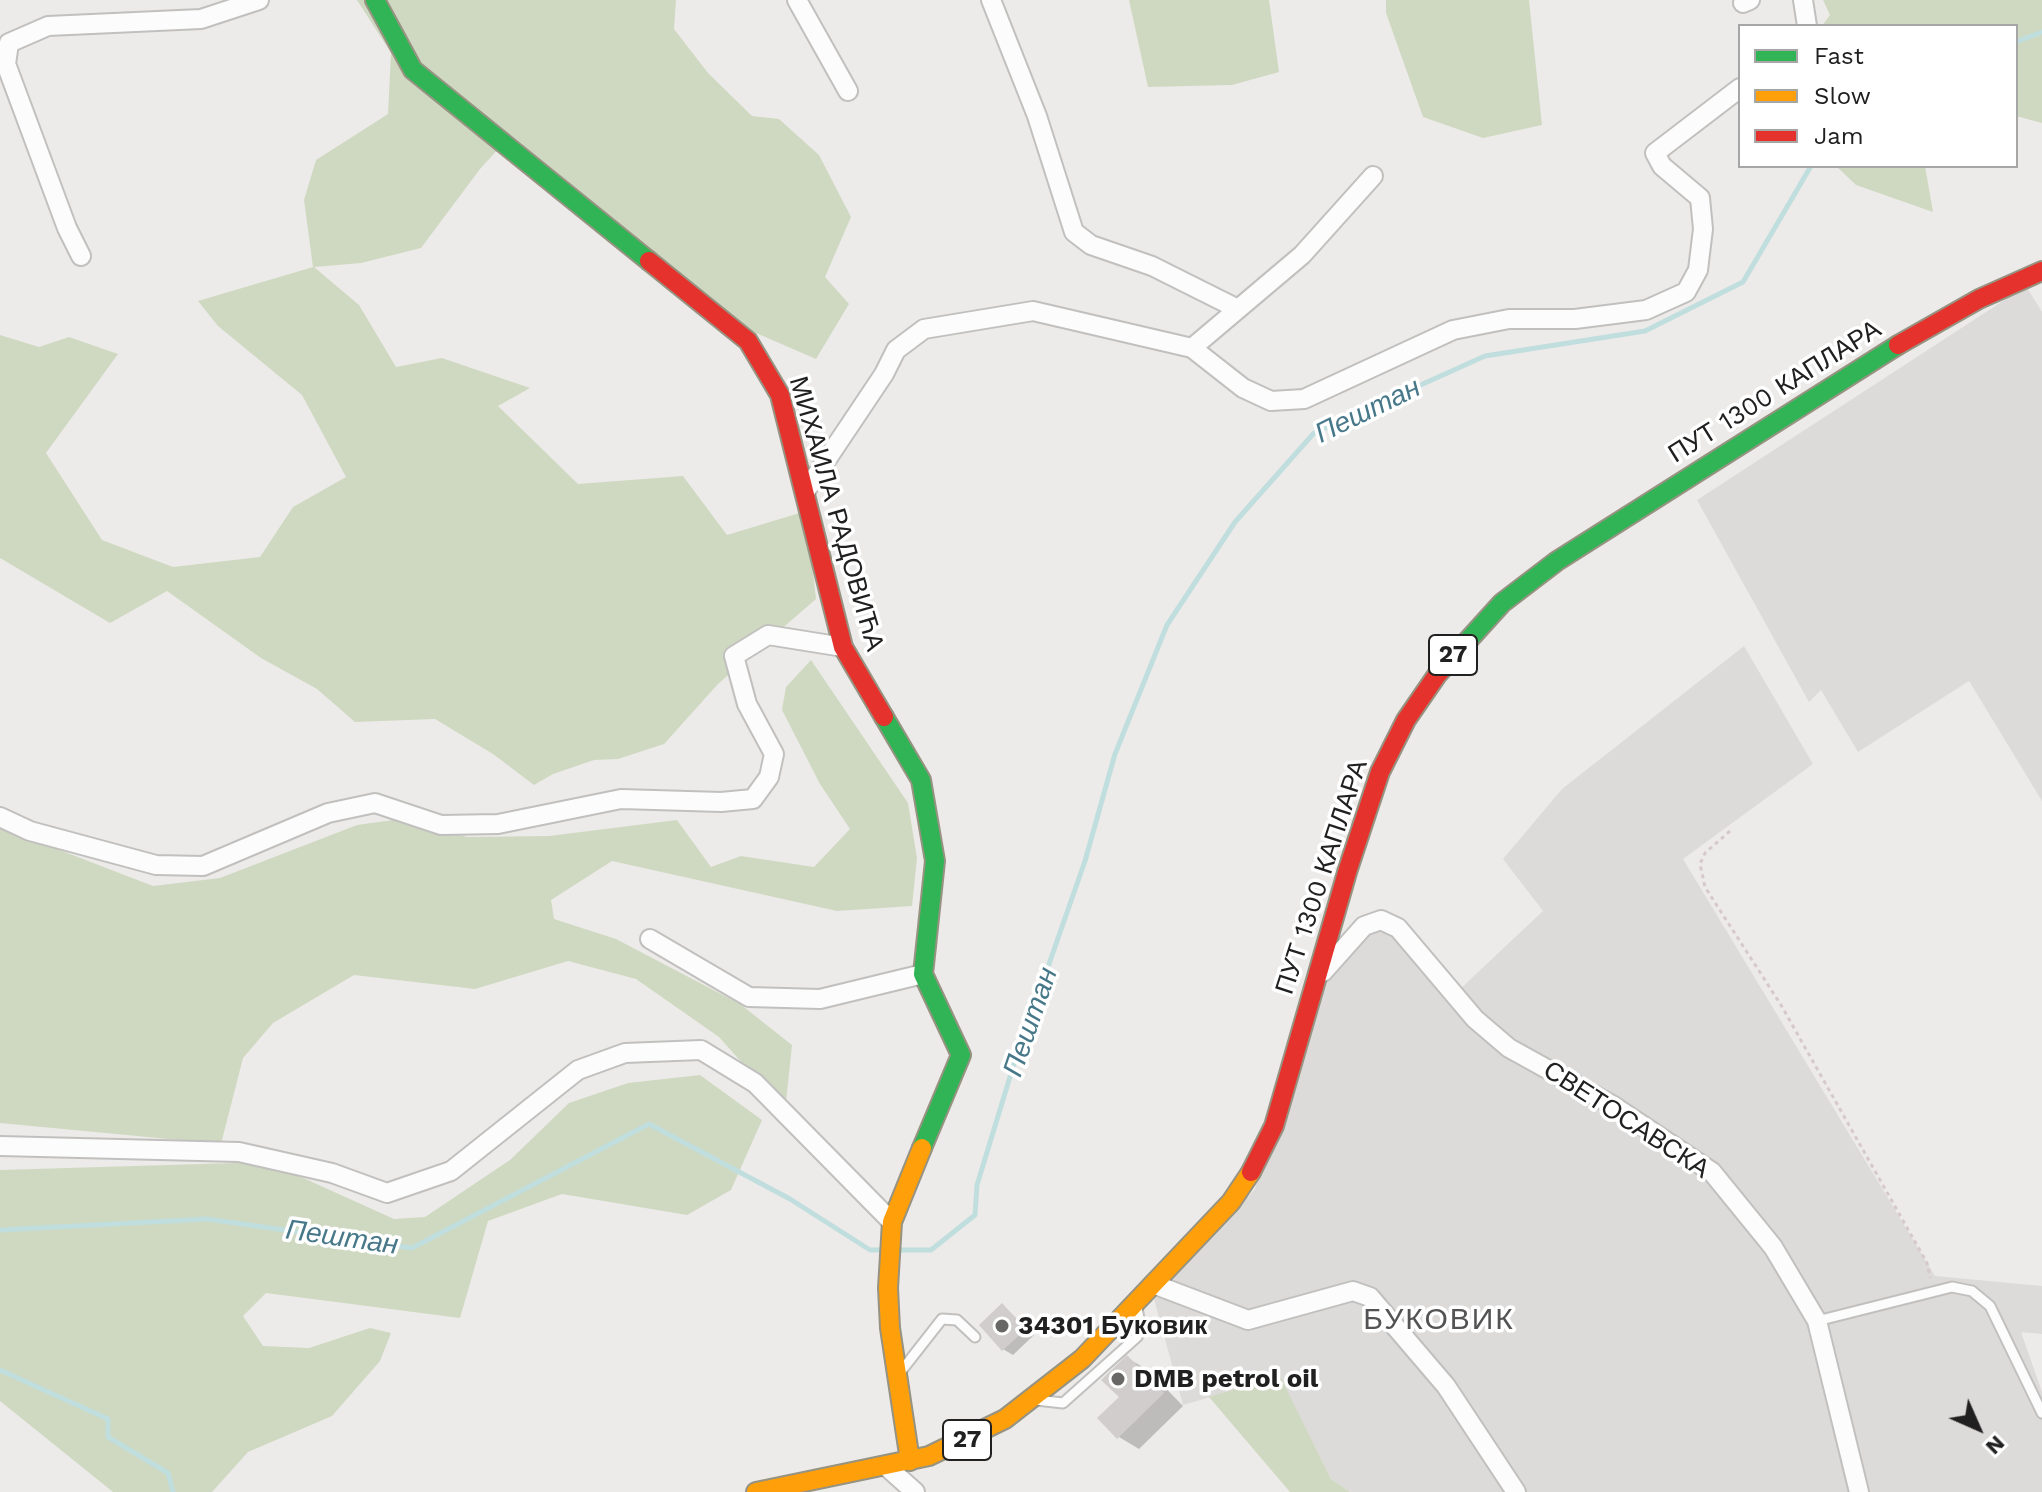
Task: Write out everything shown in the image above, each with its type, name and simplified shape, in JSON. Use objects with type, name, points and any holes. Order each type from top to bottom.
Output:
[{"type":"main road","name":"МИХАИЛА РАДОВИЋА","points":[[375,0],[413,70],[748,341],[780,395],[843,647],[921,780],[935,861],[923,974]]},
{"type":"main road","name":"ПУТ 1300 КАПЛАРА","points":[[756,1492],[910,1461],[984,1432],[1034,1398],[1082,1359],[1156,1285],[1231,1202],[1260,1159],[1274,1126],[1362,823],[1391,749],[1422,696],[1484,620],[1537,574],[1906,340],[2037,277]]},
{"type":"main road","points":[[910,1461],[888,1288],[892,1222],[961,1055],[923,974]]},
{"type":"street","points":[[81,256],[67,228],[6,64],[9,43],[48,26],[201,19],[259,0]]},
{"type":"street","points":[[797,0],[848,91]]},
{"type":"street","points":[[991,0],[1037,116],[1074,232],[1091,245],[1152,266],[1238,309]]},
{"type":"street","points":[[1803,0],[1807,24]]},
{"type":"street","points":[[805,492],[884,374],[896,350],[924,329],[1033,311],[1192,348],[1243,388],[1271,401],[1304,399],[1453,330],[1509,319],[1575,319],[1646,310],[1686,292],[1698,270],[1703,229],[1700,198],[1662,166],[1655,153],[1738,90]]},
{"type":"street","points":[[1192,348],[1302,255],[1373,176]]},
{"type":"street","points":[[0,817],[30,831],[156,865],[203,866],[328,813],[375,803],[441,825],[498,824],[621,799],[721,802],[753,799],[769,777],[774,754],[747,704],[734,656],[768,635],[843,647]]},
{"type":"street","name":"СВЕТОСАВСКА","points":[[1316,980],[1364,926],[1381,920],[1398,928],[1475,1019],[1509,1048],[1612,1105],[1712,1172],[1773,1247],[1817,1321],[1859,1492]]},
{"type":"street","points":[[650,939],[749,997],[820,999],[923,974]]},
{"type":"street","points":[[0,1146],[239,1152],[332,1173],[387,1193],[451,1171],[578,1070],[625,1053],[701,1050],[755,1083],[892,1222]]},
{"type":"street","points":[[1156,1285],[1248,1320],[1353,1291],[1370,1297],[1446,1386],[1516,1492]]},
{"type":"street","points":[[886,1466],[915,1492]]},
{"type":"lane","points":[[1817,1321],[1952,1287],[1972,1291],[1990,1306],[2042,1413]]},
{"type":"lane","points":[[898,1376],[942,1319],[957,1320],[975,1337]]},
{"type":"path","points":[[1730,831],[1705,853],[1700,864],[1705,887],[1781,1005],[1927,1263],[1931,1280],[1916,1296]]},
{"type":"shaded area","points":[[2026,286],[2042,312],[2042,801],[1969,681],[1858,752],[1821,690],[1809,702],[1697,500]]},
{"type":"shaded area","points":[[1744,646],[1813,764],[1683,859],[1935,1276],[2042,1286],[2042,1334],[2021,1332],[2042,1392],[2042,1492],[1350,1492],[1331,1479],[1280,1377],[1183,1405],[1154,1299],[1255,1189],[1325,948],[1369,917],[1395,915],[1459,990],[1543,911],[1503,859],[1562,789]]},
{"type":"green space","points":[[357,0],[676,0],[674,29],[708,73],[752,116],[779,119],[819,155],[851,217],[825,277],[849,304],[816,359],[749,330],[511,135],[480,169],[421,248],[361,263],[314,267],[359,305],[396,367],[442,358],[530,388],[498,406],[578,484],[683,476],[727,535],[806,511],[816,599],[718,684],[664,744],[618,759],[594,760],[553,774],[534,785],[493,754],[435,719],[355,722],[317,689],[261,658],[167,591],[110,623],[0,558],[0,335],[39,347],[69,337],[118,354],[46,453],[102,540],[173,567],[260,557],[293,507],[346,477],[302,395],[218,326],[198,301],[313,267],[304,200],[316,160],[388,114],[391,53]]},
{"type":"green space","points":[[1129,0],[1269,0],[1279,72],[1232,85],[1148,87]]},
{"type":"green space","points":[[1386,0],[1529,0],[1542,125],[1483,138],[1423,117],[1386,13]]},
{"type":"green space","points":[[1823,0],[2042,0],[2042,123],[2018,117],[2018,24],[1823,24],[1830,15]]},
{"type":"green space","points":[[1838,168],[1925,168],[1933,212],[1856,185]]},
{"type":"green space","points":[[811,660],[908,803],[917,858],[912,906],[837,911],[612,861],[551,900],[554,919],[616,939],[740,1004],[792,1045],[785,1111],[719,1037],[636,979],[568,961],[475,989],[354,975],[273,1023],[243,1058],[221,1144],[0,1123],[0,827],[153,886],[220,878],[357,825],[400,819],[467,837],[549,836],[677,820],[711,867],[741,856],[814,867],[850,829],[820,784],[782,710],[786,687]]},
{"type":"green space","points":[[700,1075],[762,1120],[731,1190],[687,1215],[562,1194],[488,1221],[460,1318],[266,1293],[243,1316],[263,1346],[309,1348],[370,1328],[391,1333],[380,1361],[332,1416],[248,1452],[212,1492],[113,1492],[0,1401],[0,1170],[268,1162],[394,1219],[425,1217],[510,1160],[569,1103],[628,1083]]},
{"type":"green space","points":[[1280,1376],[1331,1479],[1350,1492],[1290,1492],[1209,1397]]},
{"type":"building","points":[[1002,1303],[1026,1329],[1002,1351],[979,1325]]},
{"type":"building","points":[[1127,1355],[1164,1393],[1117,1439],[1097,1418],[1119,1397],[1101,1380]]},
{"type":"waterway","name":"Пештан","points":[[2018,41],[2042,32]]},
{"type":"waterway","name":"Пештан","points":[[899,1250],[931,1250],[975,1215],[977,1185],[1013,1067],[1085,861],[1115,754],[1167,625],[1235,522],[1314,433],[1485,356],[1645,331],[1743,282],[1810,168]]},
{"type":"waterway","name":"Пештан","points":[[0,1230],[207,1219],[412,1248],[649,1124],[790,1199],[870,1250],[881,1250]]},
{"type":"waterway","points":[[0,1370],[108,1419],[108,1437],[168,1473],[173,1492]]},
{"type":"traffic: fast","points":[[375,0],[413,70],[649,261]]},
{"type":"traffic: fast","points":[[1463,646],[1502,603],[1557,561],[1898,345]]},
{"type":"traffic: fast","points":[[884,717],[921,780],[935,861],[923,974],[961,1055],[922,1148]]},
{"type":"traffic: slow","points":[[910,1461],[890,1328],[888,1288],[892,1222],[922,1148]]},
{"type":"traffic: slow","points":[[756,1492],[929,1456],[1005,1419],[1082,1359],[1231,1202],[1251,1172]]},
{"type":"traffic: jam","points":[[649,261],[748,341],[780,395],[843,647],[884,717]]},
{"type":"traffic: jam","points":[[1898,345],[1979,299],[2042,271]]},
{"type":"traffic: jam","points":[[1251,1172],[1274,1126],[1348,869],[1380,772],[1406,720],[1437,675],[1463,646]]},
{"type":"place","name":"34301 Буковик","points":[[1002,1326]]},
{"type":"place","name":"DMB petrol oil","points":[[1118,1379]]},
{"type":"district","name":"БУКОВИК","points":[[1439,1320]]}]
